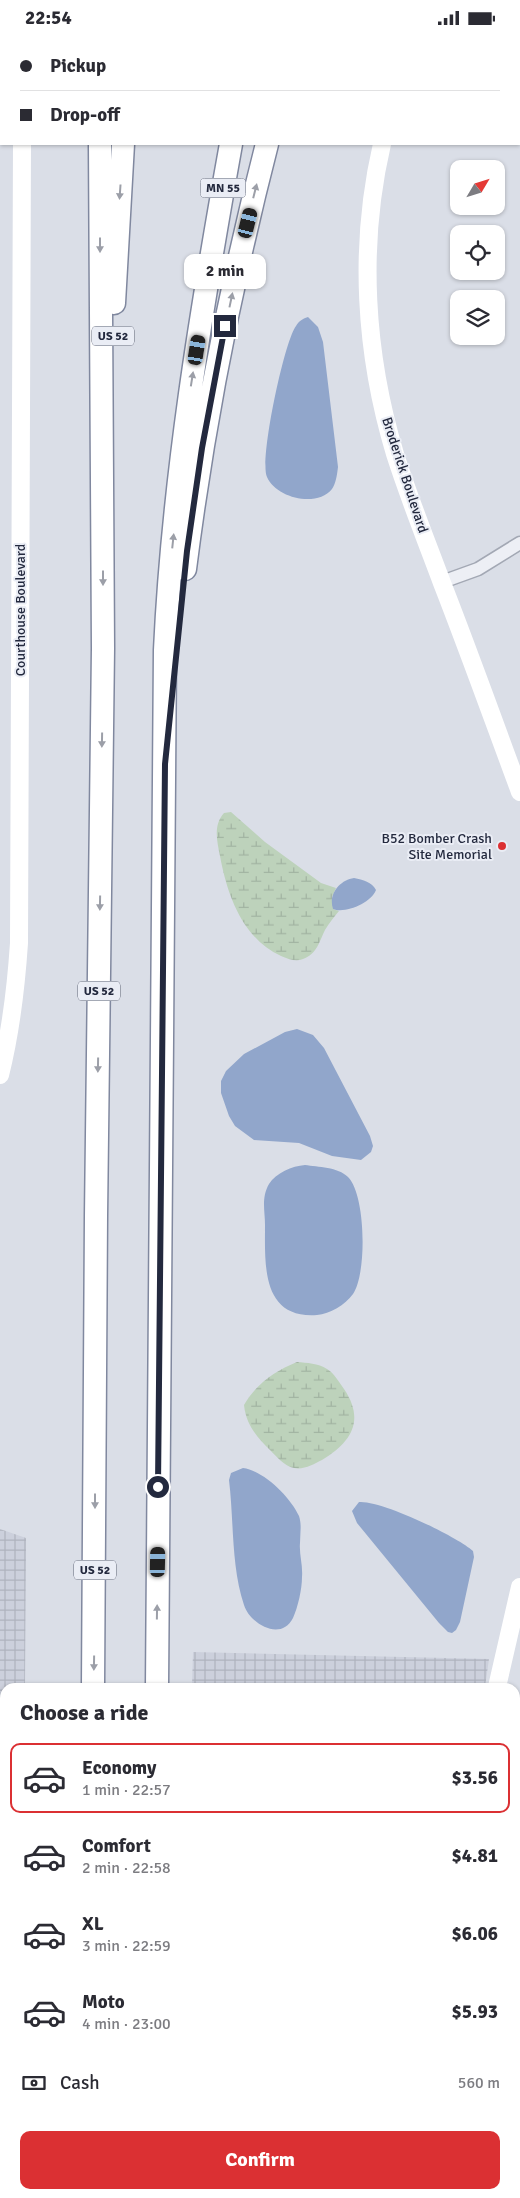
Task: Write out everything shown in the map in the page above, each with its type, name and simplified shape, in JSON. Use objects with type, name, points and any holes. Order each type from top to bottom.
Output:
[{"type":"highway","points":[[100,145],[103,529]]},
{"type":"highway","name":"US 52","points":[[94,1683],[103,529],[123,145]]},
{"type":"highway","name":"MN 55","points":[[165,764],[164,690],[168,585],[183,440],[230,145]]},
{"type":"highway","points":[[156,1683],[165,764],[179,614],[202,448],[244,238],[267,145]]},
{"type":"street","name":"Courthouse Boulevard","points":[[0,1075],[9,1040],[19,943],[22,145]]},
{"type":"street","name":"Broderick Boulevard","points":[[382,145],[372,201],[367,265],[368,307],[378,389],[395,453],[520,792]]},
{"type":"street","points":[[442,582],[478,569],[520,543]]},
{"type":"street","points":[[498,1683],[520,1587]]},
{"type":"shaded area","points":[[0,1529],[26,1538],[25,1683],[0,1683]]},
{"type":"shaded area","points":[[193,1652],[489,1659],[486,1683],[192,1683]]},
{"type":"green space","points":[[231,812],[265,842],[321,883],[336,888],[332,897],[333,909],[339,911],[327,927],[315,951],[308,957],[292,960],[267,948],[256,938],[238,914],[227,885],[217,839],[218,823],[224,813]]},
{"type":"green space","points":[[297,1362],[320,1366],[332,1373],[344,1389],[354,1411],[352,1429],[348,1438],[341,1446],[322,1460],[312,1465],[298,1468],[290,1467],[284,1463],[260,1440],[249,1424],[244,1405],[255,1390],[267,1379],[281,1369]]},
{"type":"water","points":[[308,317],[318,327],[323,342],[338,467],[332,489],[325,495],[307,499],[297,498],[279,490],[267,477],[265,467],[269,426],[285,354],[296,326],[301,320]]},
{"type":"water","points":[[354,878],[370,883],[376,890],[373,895],[351,909],[333,909],[332,898],[336,889],[344,882]]},
{"type":"water","points":[[297,1029],[313,1035],[324,1048],[370,1136],[373,1146],[371,1152],[361,1160],[332,1156],[299,1143],[254,1140],[235,1126],[229,1116],[221,1093],[221,1081],[226,1071],[244,1054],[285,1032]]},
{"type":"water","points":[[305,1165],[333,1169],[348,1177],[354,1186],[358,1200],[363,1235],[361,1270],[358,1284],[353,1294],[342,1305],[332,1311],[317,1315],[299,1314],[285,1308],[276,1299],[270,1286],[265,1256],[264,1205],[265,1194],[269,1184],[280,1173]]},
{"type":"water","points":[[243,1468],[259,1474],[276,1486],[295,1509],[300,1519],[302,1582],[297,1609],[293,1618],[288,1625],[281,1629],[266,1628],[252,1618],[244,1605],[240,1590],[235,1559],[229,1480],[231,1473]]},
{"type":"water","points":[[359,1502],[384,1507],[418,1520],[473,1551],[474,1557],[460,1622],[452,1633],[448,1632],[439,1623],[357,1523],[352,1511]]},
{"type":"place","name":"B52 Bomber Crash Site Memorial","points":[[502,846]]},
{"type":"route","points":[[158,1487],[165,764],[187,551],[202,448],[225,326]]}]
